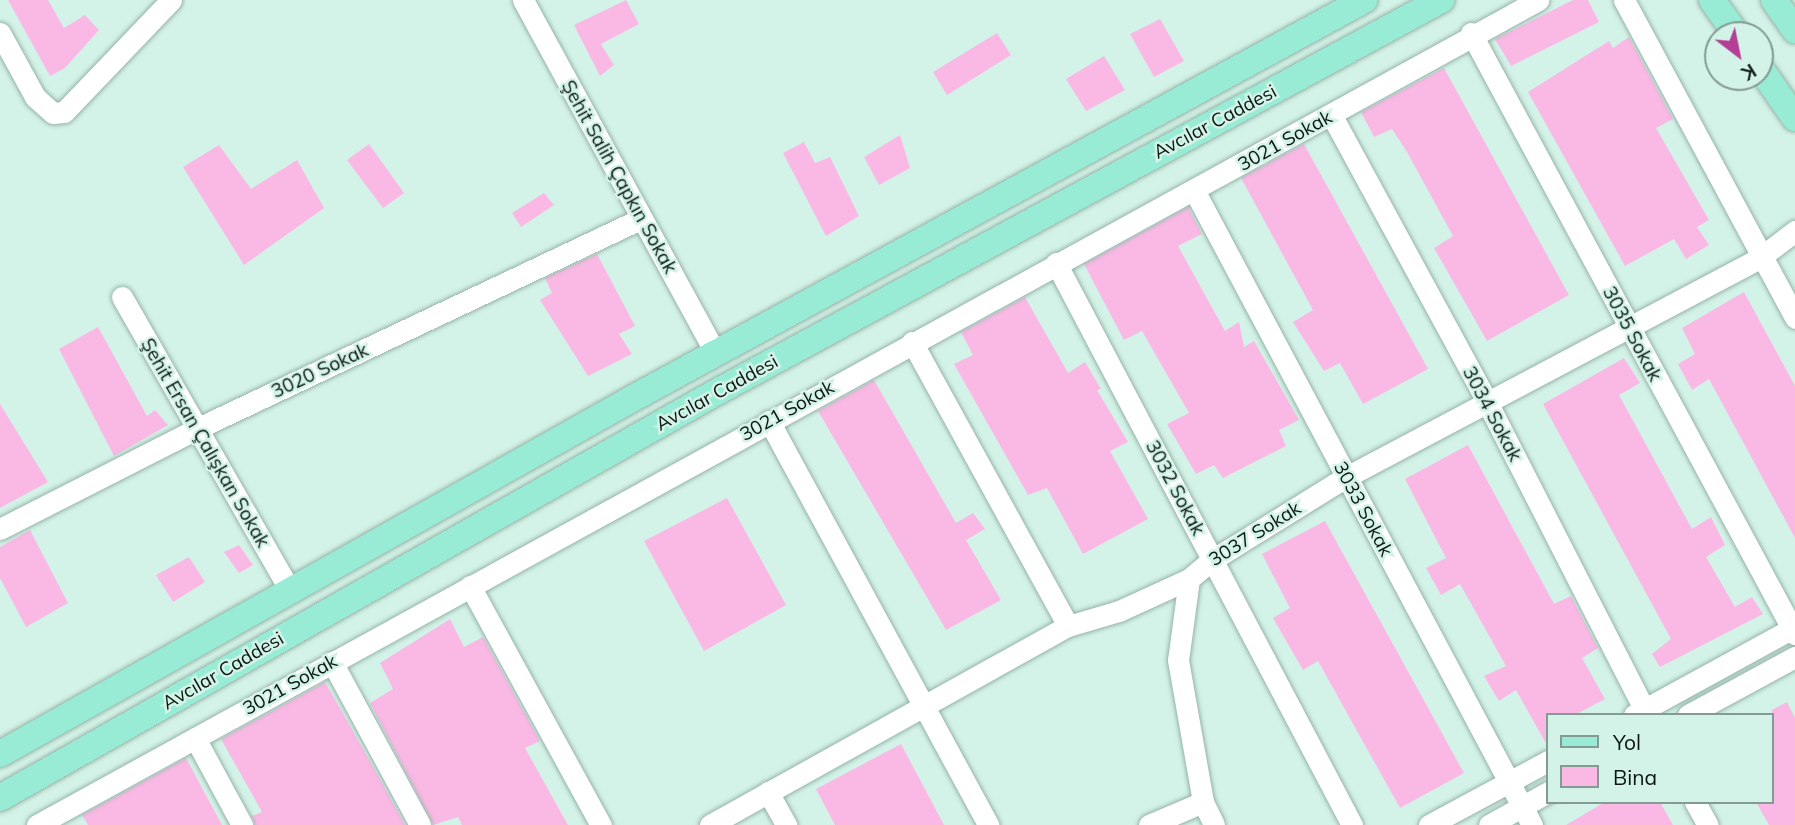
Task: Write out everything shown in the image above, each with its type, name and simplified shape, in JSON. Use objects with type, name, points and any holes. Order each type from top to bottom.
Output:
[{"type":"main road","name":"Avcılar Caddesi","points":[[0,754],[716,354],[1364,0]]},
{"type":"main road","name":"Avcılar Caddesi","points":[[0,798],[715,393],[1441,0]]},
{"type":"main road","points":[[1712,0],[1727,21]]},
{"type":"main road","points":[[1774,0],[1795,30]]},
{"type":"main road","points":[[1774,88],[1795,118]]},
{"type":"street","points":[[0,33],[35,97],[53,113],[75,103],[171,0]]},
{"type":"street","name":"Şehit Salih Çapkın Sokak","points":[[523,0],[716,354]]},
{"type":"street","name":"3021 Sokak","points":[[37,825],[60,819],[195,738],[332,662],[1056,263],[1195,192],[1332,116],[1471,33],[1538,0]]},
{"type":"street","points":[[1624,0],[1795,318]]},
{"type":"street","name":"3035 Sokak","points":[[1471,33],[1794,630]]},
{"type":"street","name":"3034 Sokak","points":[[1332,116],[1487,402],[1641,713]]},
{"type":"street","name":"3033 Sokak","points":[[1195,192],[1527,816]]},
{"type":"street","name":"3020 Sokak","points":[[0,529],[196,429],[642,218]]},
{"type":"street","name":"3037 Sokak","points":[[710,825],[1068,626],[1119,611],[1189,579],[1212,560],[1346,477],[1627,325],[1762,257],[1795,231]]},
{"type":"street","name":"3032 Sokak","points":[[1056,263],[1352,825]]},
{"type":"street","name":"Şehit Ersan Çalışkan Sokak","points":[[122,297],[290,590]]},
{"type":"street","points":[[912,342],[1068,626]]},
{"type":"street","points":[[769,421],[988,825]]},
{"type":"street","points":[[1189,579],[1178,660],[1203,802],[1214,825]]},
{"type":"street","points":[[470,586],[601,825]]},
{"type":"street","points":[[1641,713],[1794,630]]},
{"type":"street","points":[[1692,713],[1795,656]]},
{"type":"street","points":[[332,662],[420,825]]},
{"type":"street","points":[[195,738],[242,825]]},
{"type":"street","points":[[1429,825],[1546,762]]},
{"type":"street","points":[[768,792],[786,825]]},
{"type":"street","points":[[1489,825],[1527,816],[1546,794]]},
{"type":"street","points":[[1149,825],[1203,802]]},
{"type":"street","points":[[1696,804],[1708,825]]},
{"type":"building","points":[[8,0],[48,0],[64,28],[85,15],[99,30],[65,68],[50,76]]},
{"type":"building","points":[[626,0],[639,24],[601,44],[614,65],[600,76],[574,25]]},
{"type":"building","points":[[1573,0],[1588,0],[1599,22],[1511,66],[1495,39]]},
{"type":"building","points":[[1160,19],[1184,61],[1154,77],[1130,34]]},
{"type":"building","points":[[997,33],[1011,55],[947,95],[933,72]]},
{"type":"building","points":[[1629,37],[1673,119],[1656,128],[1709,220],[1697,227],[1709,245],[1686,259],[1674,239],[1625,266],[1528,92],[1609,41],[1613,48]]},
{"type":"building","points":[[1104,56],[1125,90],[1086,111],[1066,79]]},
{"type":"building","points":[[1444,68],[1569,295],[1487,341],[1434,248],[1453,236],[1407,152],[1392,129],[1374,137],[1361,112]]},
{"type":"building","points":[[900,135],[910,168],[879,185],[864,157]]},
{"type":"building","points":[[804,142],[815,163],[830,157],[859,216],[826,236],[783,153]]},
{"type":"building","points":[[369,144],[404,193],[383,208],[347,160]]},
{"type":"building","points":[[1304,144],[1428,369],[1363,404],[1340,363],[1324,371],[1293,322],[1313,310],[1241,178]]},
{"type":"building","points":[[219,145],[251,189],[297,160],[324,208],[244,265],[183,167]]},
{"type":"building","points":[[544,193],[554,205],[521,227],[512,213]]},
{"type":"building","points":[[1188,207],[1202,234],[1178,246],[1225,331],[1239,322],[1244,347],[1254,341],[1299,420],[1279,430],[1286,446],[1223,478],[1214,465],[1196,474],[1167,424],[1189,413],[1142,331],[1124,340],[1084,264]]},
{"type":"building","points":[[597,254],[635,326],[619,334],[632,354],[588,376],[540,300],[552,293],[545,278]]},
{"type":"building","points":[[1744,292],[1795,386],[1795,538],[1709,379],[1692,390],[1678,364],[1695,354],[1682,328]]},
{"type":"building","points":[[1025,297],[1068,373],[1085,362],[1101,389],[1097,390],[1128,442],[1110,451],[1148,519],[1083,554],[1047,488],[1028,495],[954,364],[973,355],[961,332]]},
{"type":"building","points":[[98,327],[147,416],[155,410],[168,425],[114,456],[59,349]]},
{"type":"building","points":[[1624,358],[1640,383],[1619,395],[1692,529],[1711,517],[1725,545],[1706,557],[1735,607],[1752,597],[1763,614],[1660,667],[1652,654],[1671,639],[1543,404]]},
{"type":"building","points":[[874,380],[956,523],[973,513],[985,529],[966,540],[1001,600],[946,630],[818,411]]},
{"type":"building","points":[[0,404],[48,482],[0,508]]},
{"type":"building","points":[[1468,445],[1554,604],[1571,596],[1598,648],[1582,658],[1605,699],[1579,713],[1546,713],[1546,743],[1516,690],[1499,701],[1484,676],[1506,666],[1460,584],[1441,595],[1426,568],[1446,558],[1405,479]]},
{"type":"building","points":[[727,498],[786,605],[704,651],[644,541]]},
{"type":"building","points":[[1325,521],[1464,773],[1400,808],[1318,661],[1303,670],[1273,618],[1290,608],[1262,554]]},
{"type":"building","points":[[30,530],[68,603],[26,627],[0,578],[0,547]]},
{"type":"building","points":[[239,545],[253,565],[239,573],[224,552]]},
{"type":"building","points":[[189,557],[205,582],[173,602],[156,575]]},
{"type":"building","points":[[450,619],[464,647],[483,637],[540,741],[525,748],[568,825],[462,825],[458,817],[433,825],[370,703],[393,689],[380,663]]},
{"type":"building","points":[[325,682],[405,825],[255,825],[252,816],[262,812],[221,739]]},
{"type":"building","points":[[1787,702],[1795,718],[1795,825],[1769,825],[1757,804],[1774,804],[1772,710]]},
{"type":"building","points":[[901,744],[944,825],[835,825],[816,789]]},
{"type":"building","points":[[186,758],[222,825],[88,825],[82,815]]},
{"type":"building","points":[[1602,804],[1661,804],[1673,825],[1566,825]]}]
